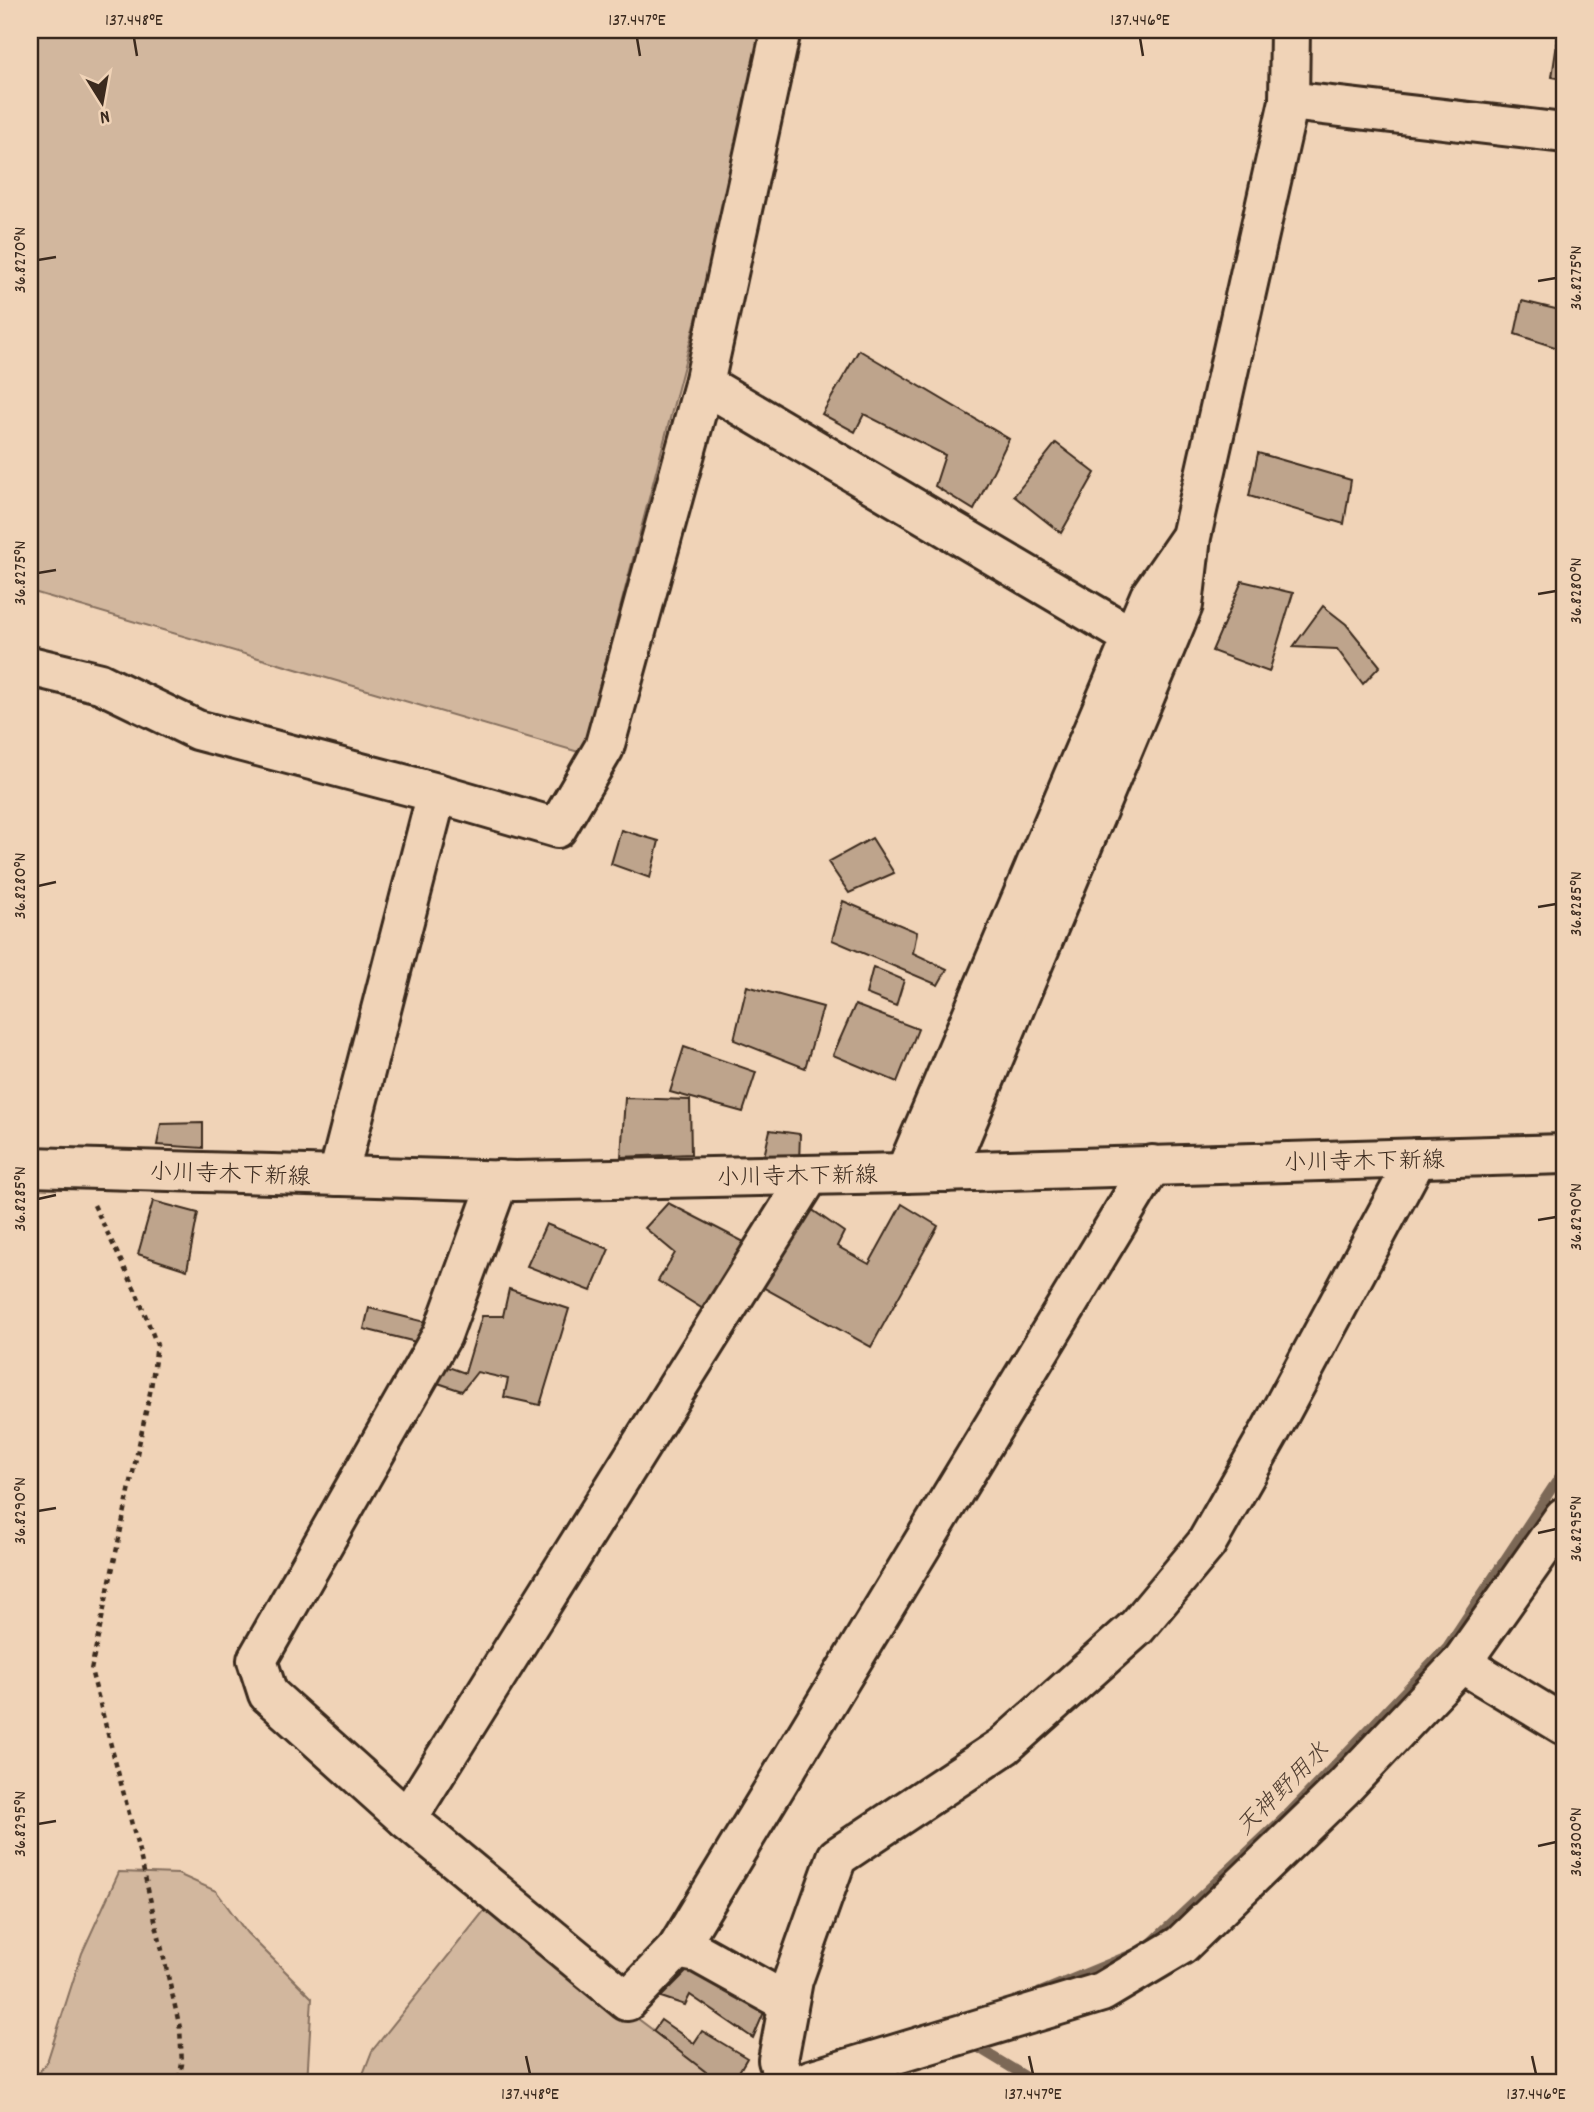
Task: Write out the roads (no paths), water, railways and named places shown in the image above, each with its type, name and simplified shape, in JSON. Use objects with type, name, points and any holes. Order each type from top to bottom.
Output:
[{"type":"street","points":[[30,666],[100,684],[198,730],[437,793],[557,828],[604,748],[704,384],[781,30]]},
{"type":"street","points":[[946,1172],[1183,604],[1191,537],[1289,101],[1290,30]]},
{"type":"street","points":[[1289,101],[1564,133]]},
{"type":"street","points":[[704,384],[1132,637]]},
{"type":"street","points":[[905,1173],[1150,596],[1191,537]]},
{"type":"street","points":[[338,1176],[437,793]]},
{"type":"street","name":"小川寺木下新線","points":[[30,1167],[499,1180],[946,1172],[1564,1154]]},
{"type":"street","points":[[785,2082],[778,2060],[793,1980],[836,1857],[1004,1745],[1137,1627],[1206,1544],[1417,1158]]},
{"type":"street","points":[[499,1180],[442,1335],[257,1660],[268,1694],[407,1819],[627,2001],[677,1949],[1152,1165]]},
{"type":"street","points":[[407,1819],[810,1175]]},
{"type":"street","points":[[808,2082],[1102,1992],[1181,1945],[1343,1788],[1461,1664],[1564,1517]]},
{"type":"street","points":[[1461,1664],[1564,1725]]},
{"type":"street","points":[[677,1949],[698,1953],[788,2003]]},
{"type":"waterway","name":"天神野用水","points":[[1149,1945],[1289,1813],[1447,1647],[1564,1470]]},
{"type":"waterway","name":"天神野用水","points":[[1040,1992],[1132,1954]]},
{"type":"waterway","name":"天神野用水","points":[[972,2044],[1035,2082]]}]
